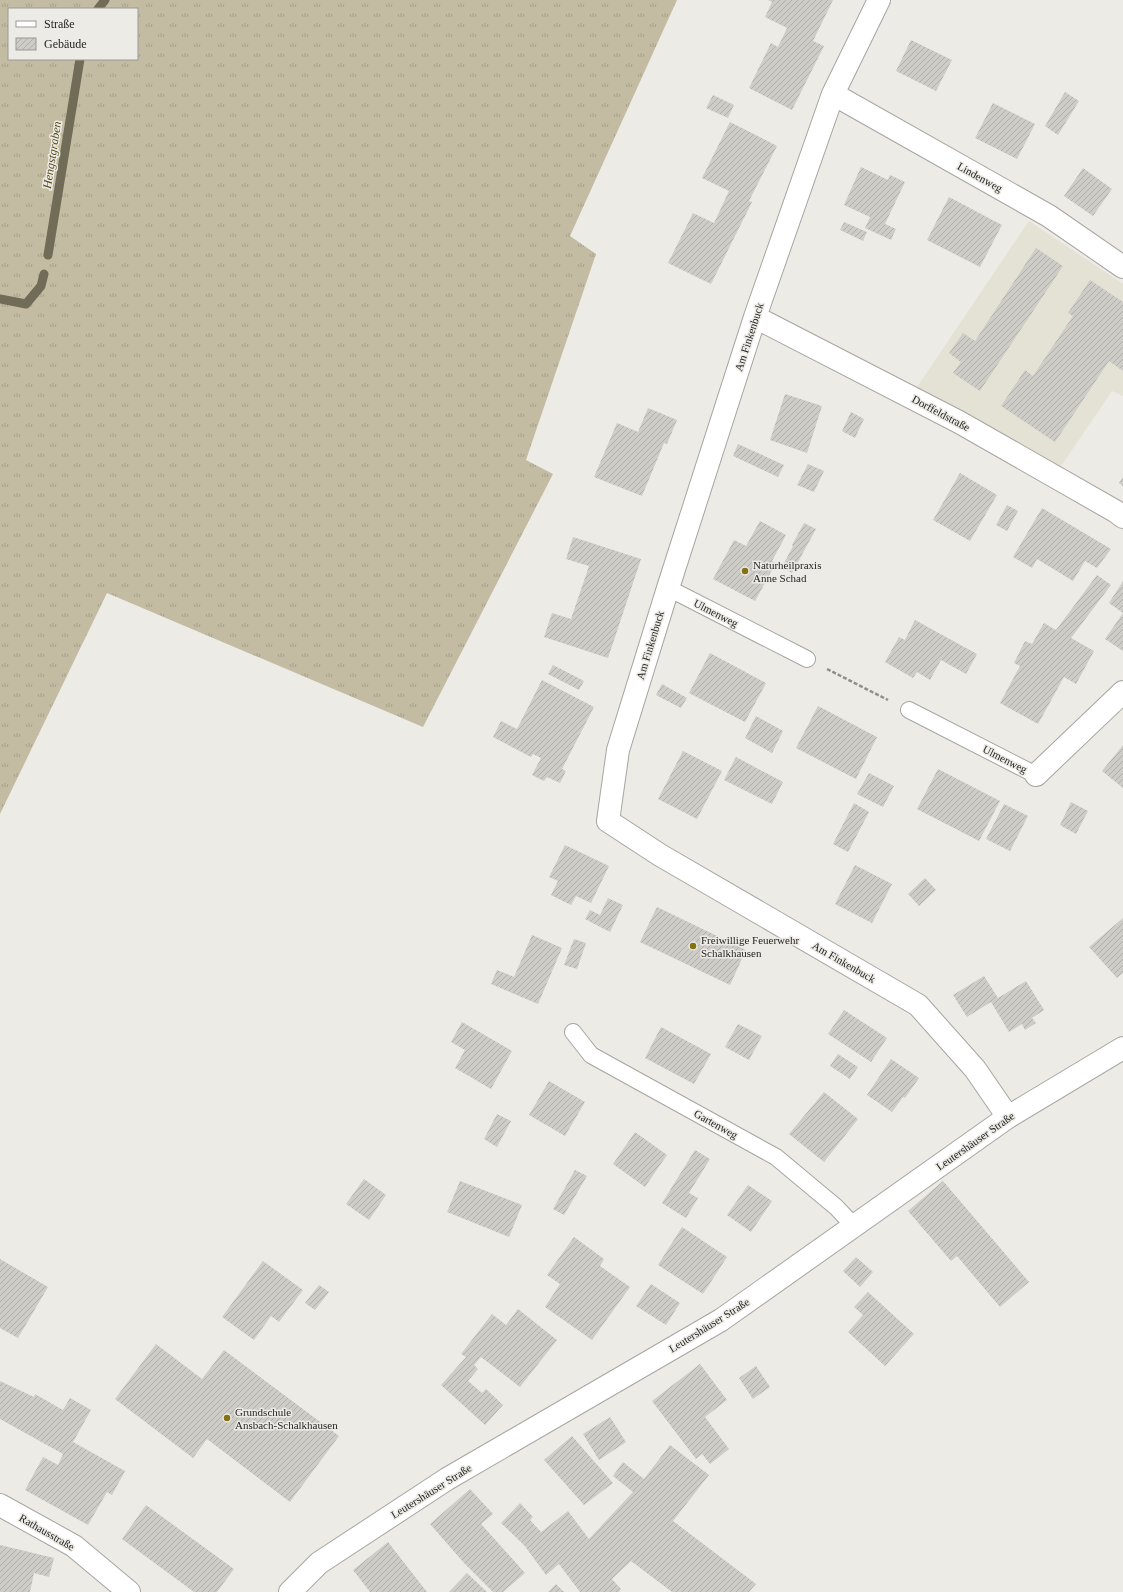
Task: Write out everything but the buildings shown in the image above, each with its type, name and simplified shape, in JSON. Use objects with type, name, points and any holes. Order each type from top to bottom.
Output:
[{"type":"street","name":"Am Finkenbuck","points":[[879,0],[833,94],[755,317],[618,750],[608,821],[660,855],[918,1005],[975,1069],[1008,1117]]},
{"type":"street","name":"Lindenweg","points":[[833,94],[1049,216],[1123,267]]},
{"type":"street","name":"Dorffeldstraße","points":[[755,317],[959,422],[1116,511],[1123,517]]},
{"type":"street","name":"Ulmenweg","points":[[1036,775],[1123,692]]},
{"type":"street","name":"Leutershäuser Straße","points":[[290,1592],[319,1563],[447,1479],[721,1320],[1008,1117],[1123,1048]]},
{"type":"street","name":"Rathausstraße","points":[[0,1505],[74,1546],[129,1592]]},
{"type":"lane","name":"Ulmenweg","points":[[668,588],[807,659]]},
{"type":"lane","name":"Ulmenweg","points":[[909,710],[1036,775]]},
{"type":"lane","name":"Gartenweg","points":[[574,1032],[591,1055],[776,1157],[836,1207],[854,1226]]},
{"type":"path","points":[[807,659],[909,710]]},
{"type":"shaded area","points":[[1029,221],[1123,284],[1123,396],[1112,391],[1059,469],[915,390]]},
{"type":"green space","points":[[0,0],[677,0],[570,236],[596,254],[526,460],[553,474],[423,727],[107,593],[0,814]]},
{"type":"waterway","name":"Hengstgraben","points":[[99,8],[105,0]]},
{"type":"waterway","name":"Hengstgraben","points":[[48,255],[80,60]]},
{"type":"waterway","name":"Hengstgraben","points":[[0,299],[26,304],[41,286],[44,274]]},
{"type":"place","name":"Naturheilpraxis Anne Schad","points":[[745,571]]},
{"type":"place","name":"Freiwillige Feuerwehr Schalkhausen","points":[[693,946]]},
{"type":"place","name":"Grundschule Ansbach-Schalkhausen","points":[[227,1418]]}]
